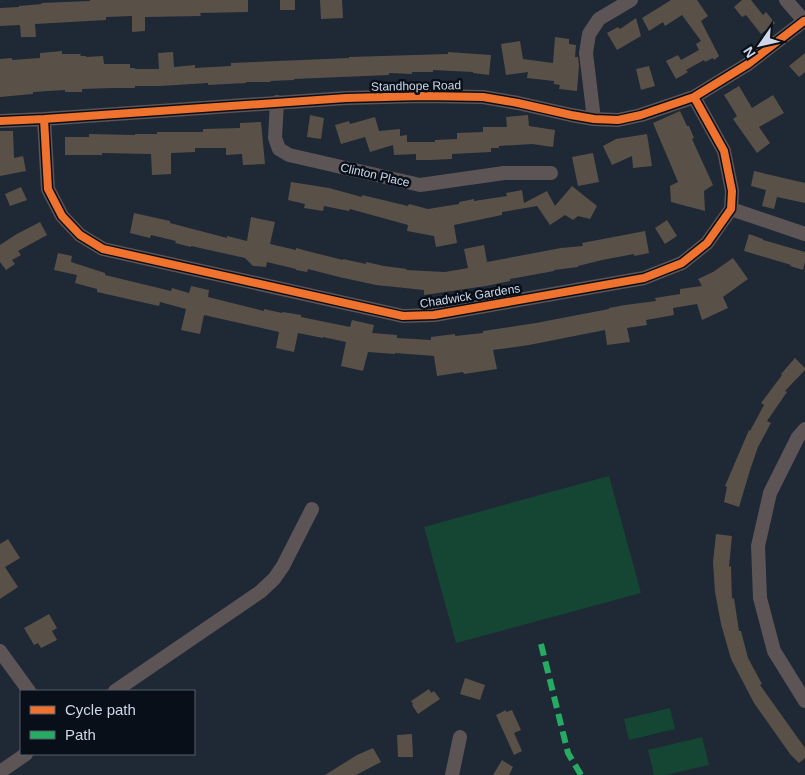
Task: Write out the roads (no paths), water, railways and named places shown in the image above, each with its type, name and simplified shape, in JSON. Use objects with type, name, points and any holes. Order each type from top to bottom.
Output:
[{"type":"street","points":[[594,119],[586,53],[589,34],[599,19],[631,0]]},
{"type":"street","points":[[786,0],[805,21]]},
{"type":"street","name":"Standhope Road","points":[[0,121],[44,120],[277,102],[423,96],[484,97],[594,119],[618,120],[641,115],[694,97],[748,64],[805,21]]},
{"type":"street","points":[[694,97],[724,151],[732,191],[731,208],[805,234]]},
{"type":"street","name":"Clinton Place","points":[[277,102],[275,138],[279,149],[289,155],[420,185],[504,173],[551,173]]},
{"type":"street","name":"Chadwick Gardens","points":[[44,120],[48,189],[62,216],[80,235],[103,248],[403,316],[434,315],[644,278],[682,262],[707,243],[731,208]]},
{"type":"street","points":[[805,429],[798,437],[770,493],[758,546],[760,598],[774,651],[805,701]]},
{"type":"street","points":[[116,690],[260,592],[274,579],[283,566],[312,509]]},
{"type":"street","points":[[0,651],[28,690]]},
{"type":"street","points":[[452,775],[460,737]]},
{"type":"street","points":[[0,772],[25,755]]}]
